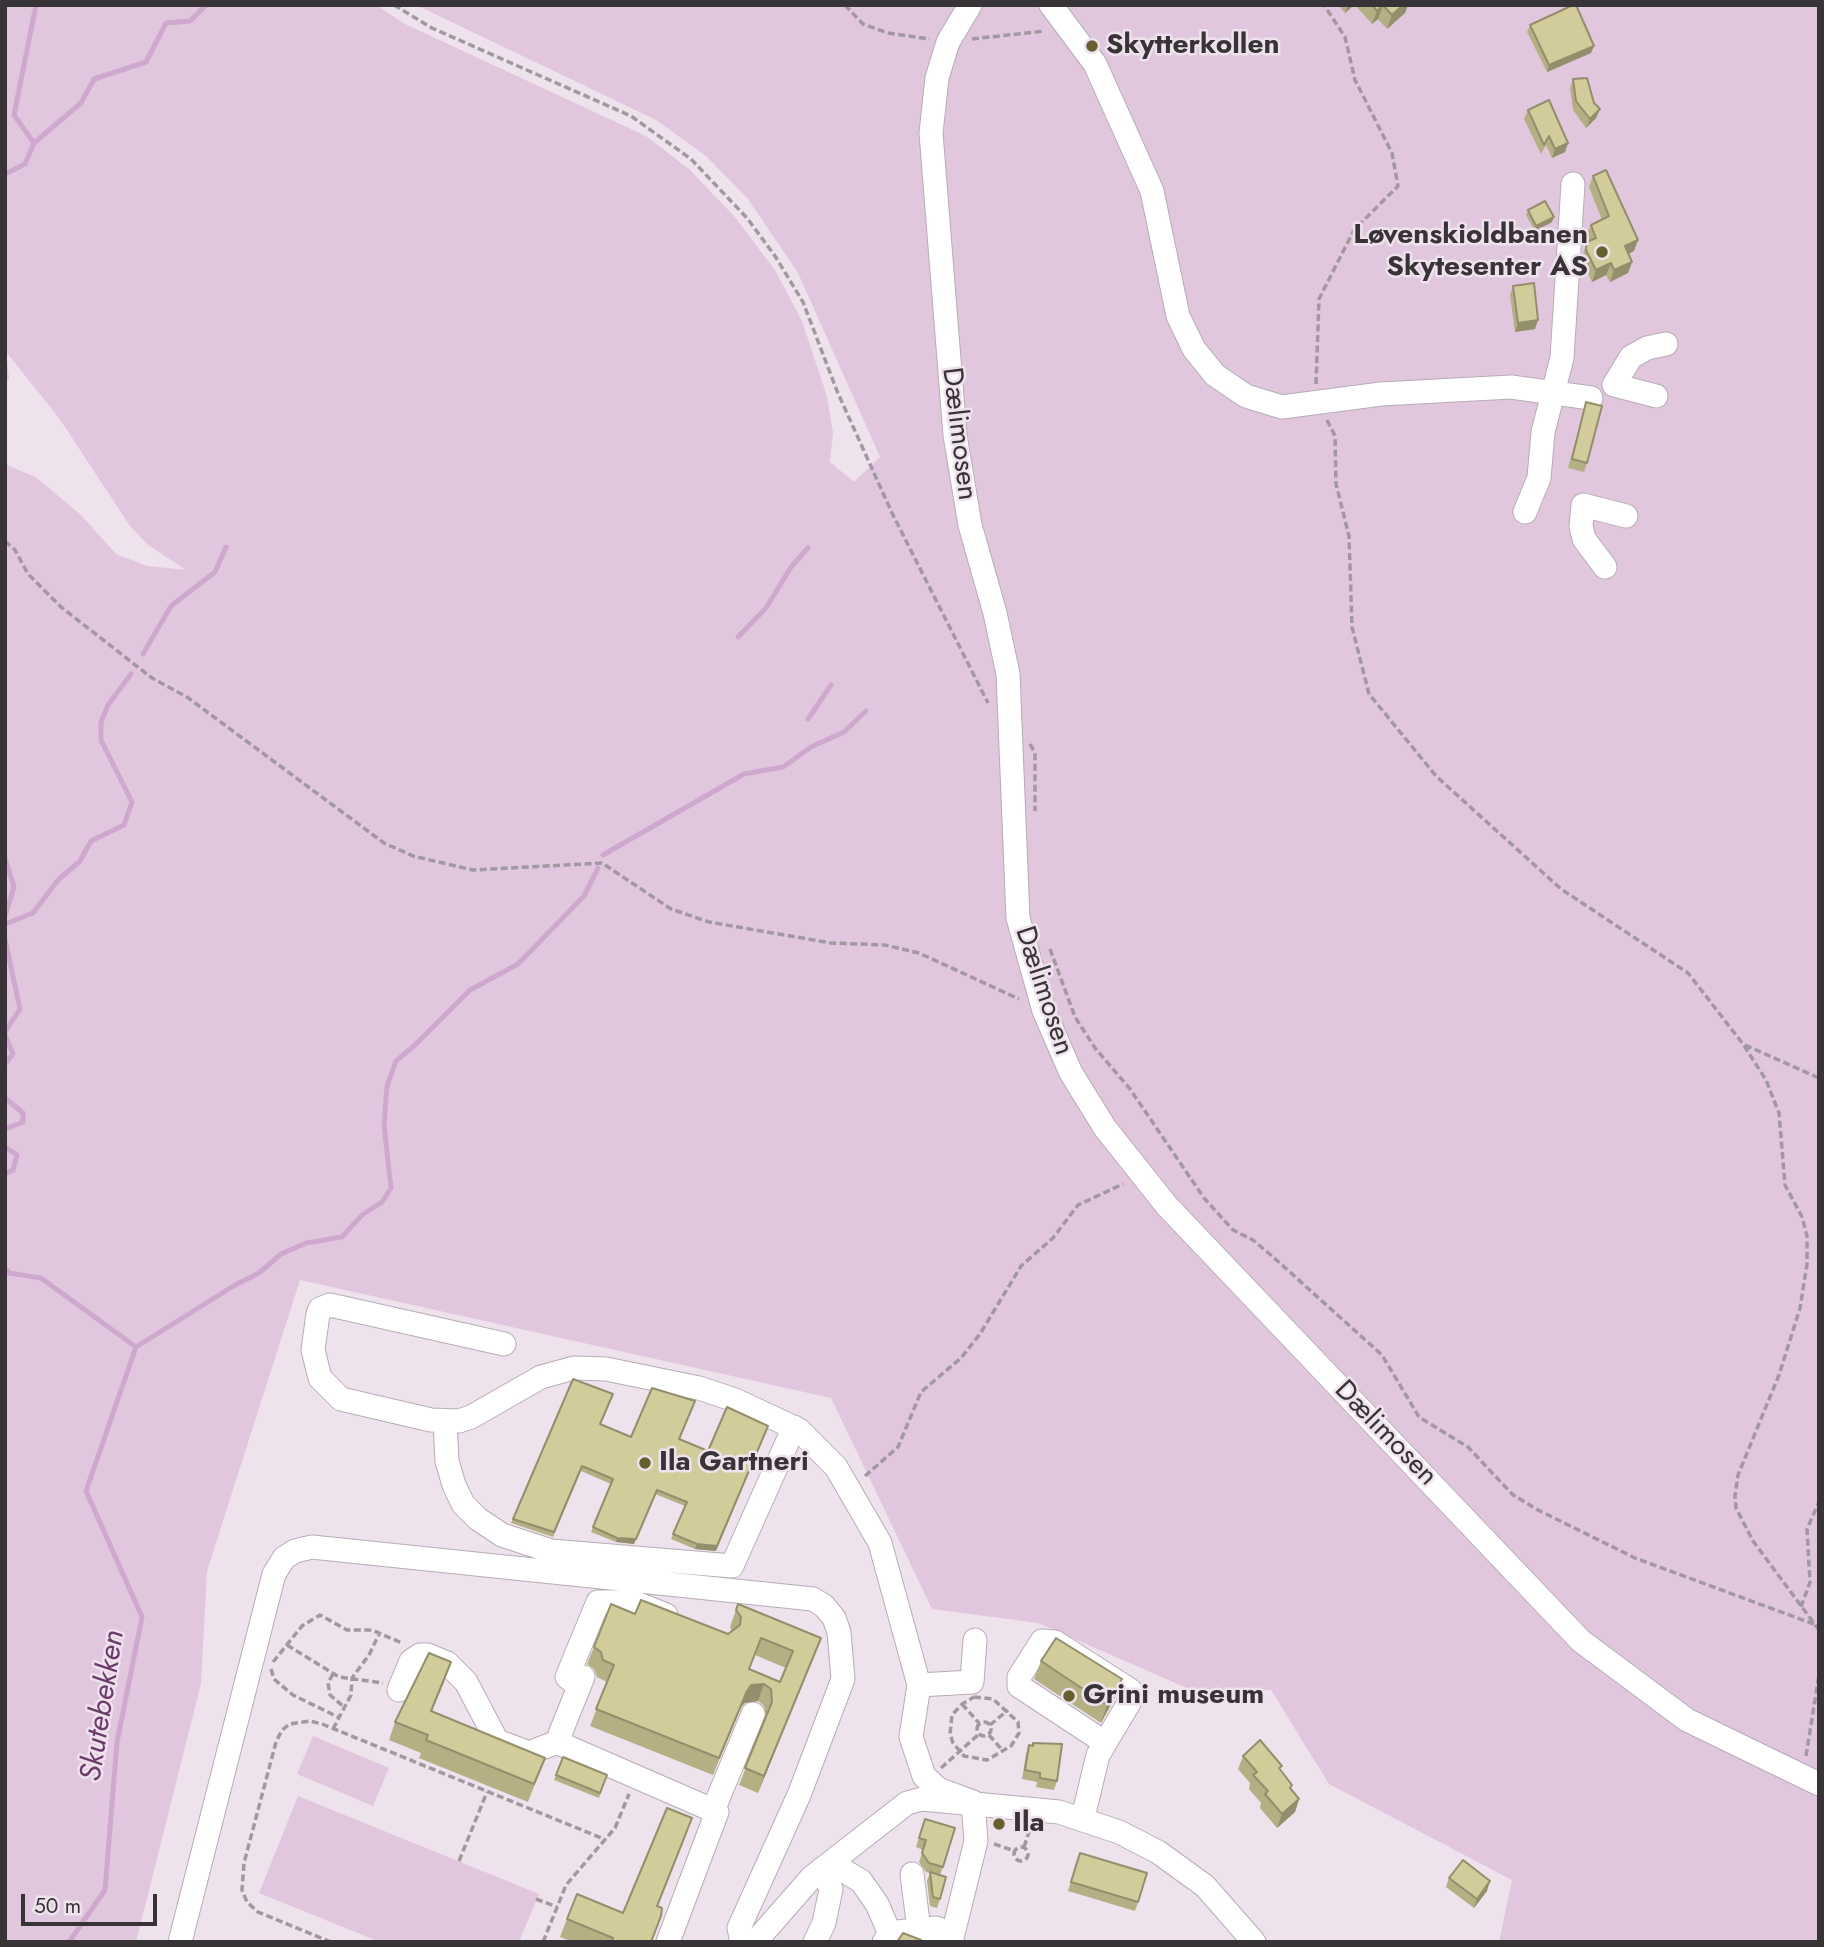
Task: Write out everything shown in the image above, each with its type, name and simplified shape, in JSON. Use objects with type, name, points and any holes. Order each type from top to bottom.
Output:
[{"type":"street","name":"Dælimosen","points":[[970,5],[948,42],[937,78],[931,133],[955,435],[970,525],[995,612],[1008,674],[1018,918],[1044,1011],[1071,1073],[1105,1128],[1138,1173],[1581,1641],[1687,1720],[1813,1781]]},
{"type":"street","points":[[1051,5],[1095,64],[1152,191],[1178,316],[1194,349],[1215,375],[1246,396],[1282,407],[1381,394],[1511,387],[1591,398]]},
{"type":"street","points":[[1525,512],[1539,478],[1543,432],[1554,393],[1564,336],[1573,184]]},
{"type":"street","points":[[1656,396],[1614,385],[1631,357],[1647,348],[1666,344]]},
{"type":"street","points":[[1605,567],[1584,539],[1581,526],[1583,505],[1626,516]]},
{"type":"street","points":[[504,1344],[330,1305],[320,1309],[313,1350],[314,1365],[329,1389],[341,1399],[445,1422],[471,1417],[541,1377],[574,1368],[606,1369],[699,1388],[735,1400],[794,1427],[813,1441],[849,1488],[880,1543],[890,1570],[919,1685],[911,1737],[927,1780],[938,1788],[974,1802]]},
{"type":"street","points":[[445,1422],[447,1461],[463,1504],[478,1519],[502,1535],[551,1551],[732,1566],[794,1427]]},
{"type":"street","points":[[180,1942],[274,1574],[284,1558],[295,1551],[312,1548],[813,1599],[824,1606],[834,1618],[839,1632],[844,1664],[841,1689],[799,1795],[739,1928],[742,1942]]},
{"type":"street","points":[[400,1687],[415,1657],[428,1655],[456,1670],[475,1699],[493,1735],[504,1745],[529,1753],[560,1741],[581,1682],[567,1677],[598,1602],[638,1603],[683,1621]]},
{"type":"street","points":[[919,1685],[972,1682],[975,1640]]},
{"type":"street","points":[[1083,1817],[1096,1761],[1104,1742],[1129,1703],[1130,1690],[1055,1642],[1042,1640],[1018,1676],[1019,1686],[1104,1742]]},
{"type":"street","points":[[668,1942],[717,1816],[714,1808],[753,1714]]},
{"type":"street","points":[[560,1741],[566,1747],[714,1808]]},
{"type":"street","points":[[755,1942],[822,1870],[913,1800],[974,1802],[1083,1817],[1138,1840],[1180,1867],[1205,1886],[1254,1942]]},
{"type":"street","points":[[822,1870],[844,1871],[861,1881],[877,1904],[887,1938],[936,1928],[952,1938],[976,1840],[974,1802]]},
{"type":"street","points":[[816,1942],[824,1923],[831,1889],[822,1870]]},
{"type":"street","points":[[912,1874],[919,1930]]},
{"type":"path","points":[[394,5],[432,28],[631,116],[662,135],[691,159],[747,218],[775,256],[803,302],[837,391],[892,513],[988,704]]},
{"type":"path","points":[[1324,5],[1345,37],[1355,80],[1392,153],[1398,186],[1354,230],[1320,299],[1318,404],[1335,436],[1336,484],[1349,536],[1352,627],[1369,694],[1436,776],[1561,889],[1688,973],[1743,1044],[1766,1080],[1779,1113],[1785,1185],[1804,1226],[1807,1264],[1800,1308],[1779,1375],[1738,1475],[1736,1508],[1753,1541],[1818,1627]]},
{"type":"path","points":[[5,541],[28,574],[61,607],[152,678],[187,697],[384,843],[413,856],[473,870],[602,863],[671,909],[709,922],[831,943],[885,945],[919,953],[963,971],[1044,1011]]},
{"type":"path","points":[[1011,735],[1033,747],[1035,753],[1035,815]]},
{"type":"path","points":[[1047,943],[1075,1017],[1095,1048],[1130,1089],[1204,1198],[1233,1230],[1252,1240],[1298,1278],[1382,1355],[1419,1417],[1468,1447],[1511,1494],[1536,1509],[1634,1558],[1698,1579],[1818,1627]]},
{"type":"path","points":[[1743,1044],[1819,1078]]},
{"type":"path","points":[[849,1488],[898,1447],[921,1392],[961,1359],[980,1334],[1021,1266],[1053,1237],[1078,1205],[1108,1193],[1138,1173]]},
{"type":"path","points":[[1801,1607],[1810,1582],[1807,1529],[1819,1502]]},
{"type":"path","points":[[338,1717],[293,1695],[274,1679],[273,1663],[308,1620],[320,1615],[347,1630],[363,1628],[380,1632],[399,1641],[415,1657]]},
{"type":"path","points":[[333,1729],[351,1695],[352,1681],[374,1647],[380,1632]]},
{"type":"path","points":[[286,1644],[333,1674],[352,1681],[400,1687]]},
{"type":"path","points":[[333,1674],[328,1683],[330,1695],[343,1706]]},
{"type":"path","points":[[1813,1781],[1807,1755],[1819,1675]]},
{"type":"path","points":[[984,1697],[993,1699],[1008,1710],[1018,1722],[1019,1733],[1004,1752],[995,1758],[979,1761],[959,1752],[953,1743],[950,1724],[962,1704],[984,1697]]},
{"type":"path","points":[[962,1704],[979,1724],[979,1734]]},
{"type":"path","points":[[989,1735],[990,1725],[1008,1710]]},
{"type":"path","points":[[331,1942],[258,1912],[247,1902],[241,1880],[276,1742],[282,1730],[300,1722],[333,1729],[604,1839]]},
{"type":"path","points":[[979,1724],[990,1725]]},
{"type":"path","points":[[927,1780],[979,1734],[989,1735],[1004,1752]]},
{"type":"path","points":[[543,1942],[566,1885],[619,1820],[637,1776]]},
{"type":"path","points":[[459,1861],[487,1792]]},
{"type":"path","points":[[1023,1847],[1028,1855],[1020,1861],[1014,1853],[1023,1847]]},
{"type":"path","points":[[536,1899],[557,1908]]},
{"type":"shaded area","points":[[5,5],[376,5],[405,24],[646,136],[689,169],[734,216],[775,270],[802,321],[827,396],[833,433],[830,462],[854,482],[880,457],[798,273],[748,199],[706,156],[656,120],[416,5],[1819,5],[1819,1942],[1499,1942],[1512,1880],[1329,1784],[1271,1690],[1189,1689],[1038,1623],[932,1609],[831,1398],[300,1280],[207,1571],[201,1684],[136,1942],[5,1942],[5,464],[37,478],[82,516],[116,554],[147,566],[186,570],[148,545],[130,526],[59,418],[6,352],[9,379],[5,386]]},
{"type":"shaded area","points":[[313,1736],[389,1768],[373,1806],[297,1774]]},
{"type":"shaded area","points":[[298,1796],[539,1894],[519,1942],[380,1942],[259,1893]]},
{"type":"building","points":[[1372,5],[1383,5],[1377,11]]},
{"type":"building","points":[[1383,5],[1403,5],[1392,15]]},
{"type":"building","points":[[1576,5],[1594,46],[1549,65],[1530,25]]},
{"type":"building","points":[[1587,78],[1594,103],[1600,109],[1590,119],[1576,101],[1573,79]]},
{"type":"building","points":[[1549,100],[1568,143],[1555,149],[1549,136],[1544,145],[1528,110]]},
{"type":"building","points":[[1606,170],[1638,240],[1625,246],[1632,262],[1614,270],[1611,263],[1596,270],[1586,250],[1587,242],[1596,238],[1591,225],[1609,216],[1593,176]]},
{"type":"building","points":[[1545,201],[1554,217],[1536,226],[1528,210]]},
{"type":"building","points":[[1534,283],[1538,320],[1518,323],[1513,286]]},
{"type":"building","points":[[1586,402],[1602,406],[1587,463],[1572,459]]},
{"type":"building","name":"Ila Gartneri","points":[[573,1379],[613,1394],[600,1424],[631,1437],[652,1388],[695,1401],[679,1439],[708,1451],[727,1407],[768,1426],[717,1546],[697,1544],[673,1534],[687,1502],[657,1490],[636,1539],[617,1538],[593,1527],[613,1479],[582,1466],[554,1532],[513,1519]]},
{"type":"building","points":[[641,1600],[728,1634],[740,1625],[741,1617],[736,1610],[738,1604],[821,1638],[764,1776],[745,1768],[772,1702],[771,1689],[764,1684],[751,1685],[747,1691],[719,1758],[596,1709],[614,1665],[603,1660],[601,1652],[594,1647],[611,1604],[635,1614]],"holes":[[[761,1638],[793,1651],[780,1682],[749,1669]]]},
{"type":"building","points":[[1056,1638],[1122,1679],[1107,1705],[1041,1661]]},
{"type":"building","points":[[429,1653],[451,1662],[431,1711],[545,1758],[534,1784],[426,1740],[428,1735],[395,1722]]},
{"type":"building","points":[[1260,1740],[1282,1766],[1279,1768],[1299,1799],[1282,1814],[1265,1794],[1268,1791],[1253,1775],[1257,1772],[1243,1756]]},
{"type":"building","points":[[1033,1743],[1062,1744],[1057,1781],[1040,1778],[1040,1773],[1025,1770],[1029,1745],[1033,1746]]},
{"type":"building","points":[[563,1757],[607,1775],[600,1793],[556,1775]]},
{"type":"building","points":[[667,1808],[692,1818],[657,1906],[662,1908],[661,1916],[651,1942],[612,1942],[613,1938],[567,1919],[577,1894],[623,1913]]},
{"type":"building","points":[[925,1819],[955,1828],[943,1867],[929,1863],[922,1853],[926,1840],[919,1838]]},
{"type":"building","points":[[1080,1853],[1147,1873],[1138,1902],[1071,1882]]},
{"type":"building","points":[[1463,1860],[1490,1881],[1477,1899],[1449,1878]]},
{"type":"building","points":[[930,1872],[946,1877],[940,1899],[933,1897]]},
{"type":"building","points":[[903,1933],[921,1940],[897,1942]]},
{"type":"waterway","points":[[5,174],[25,164],[34,143],[14,115],[36,5]]},
{"type":"waterway","points":[[34,143],[81,103],[94,79],[146,62],[166,23],[190,21],[206,5]]},
{"type":"waterway","points":[[143,654],[171,606],[215,572],[226,547]]},
{"type":"waterway","points":[[738,637],[766,608],[791,567],[808,548]]},
{"type":"waterway","points":[[5,924],[33,913],[58,880],[80,861],[91,841],[124,825],[132,802],[101,740],[101,722],[108,705],[131,674]]},
{"type":"waterway","points":[[808,719],[831,685]]},
{"type":"waterway","points":[[603,855],[744,774],[783,767],[811,747],[844,732],[866,711]]},
{"type":"waterway","points":[[5,858],[14,887],[5,916]]},
{"type":"waterway","points":[[136,1347],[259,1273],[281,1254],[306,1243],[342,1237],[362,1215],[382,1202],[391,1188],[384,1125],[387,1086],[396,1061],[470,990],[518,964],[584,896],[598,868]]},
{"type":"waterway","points":[[5,939],[20,1009],[5,1032]]},
{"type":"waterway","points":[[5,1035],[13,1054],[5,1064]]},
{"type":"waterway","points":[[5,1098],[23,1113],[23,1122],[5,1129]]},
{"type":"waterway","points":[[5,1147],[17,1155],[13,1170],[5,1174]]},
{"type":"waterway","name":"Skutebekken","points":[[5,1268],[9,1273],[41,1278],[136,1347],[86,1491],[142,1617],[117,1742],[105,1890],[69,1942]]},
{"type":"place","name":"Skytterkollen","points":[[1092,46]]},
{"type":"place","name":"Løvenskioldbanen Skytesenter AS","points":[[1602,252]]},
{"type":"place","name":"Ila Gartneri","points":[[645,1463]]},
{"type":"place","name":"Grini museum","points":[[1069,1696]]},
{"type":"place","name":"Ila","points":[[999,1824]]}]
